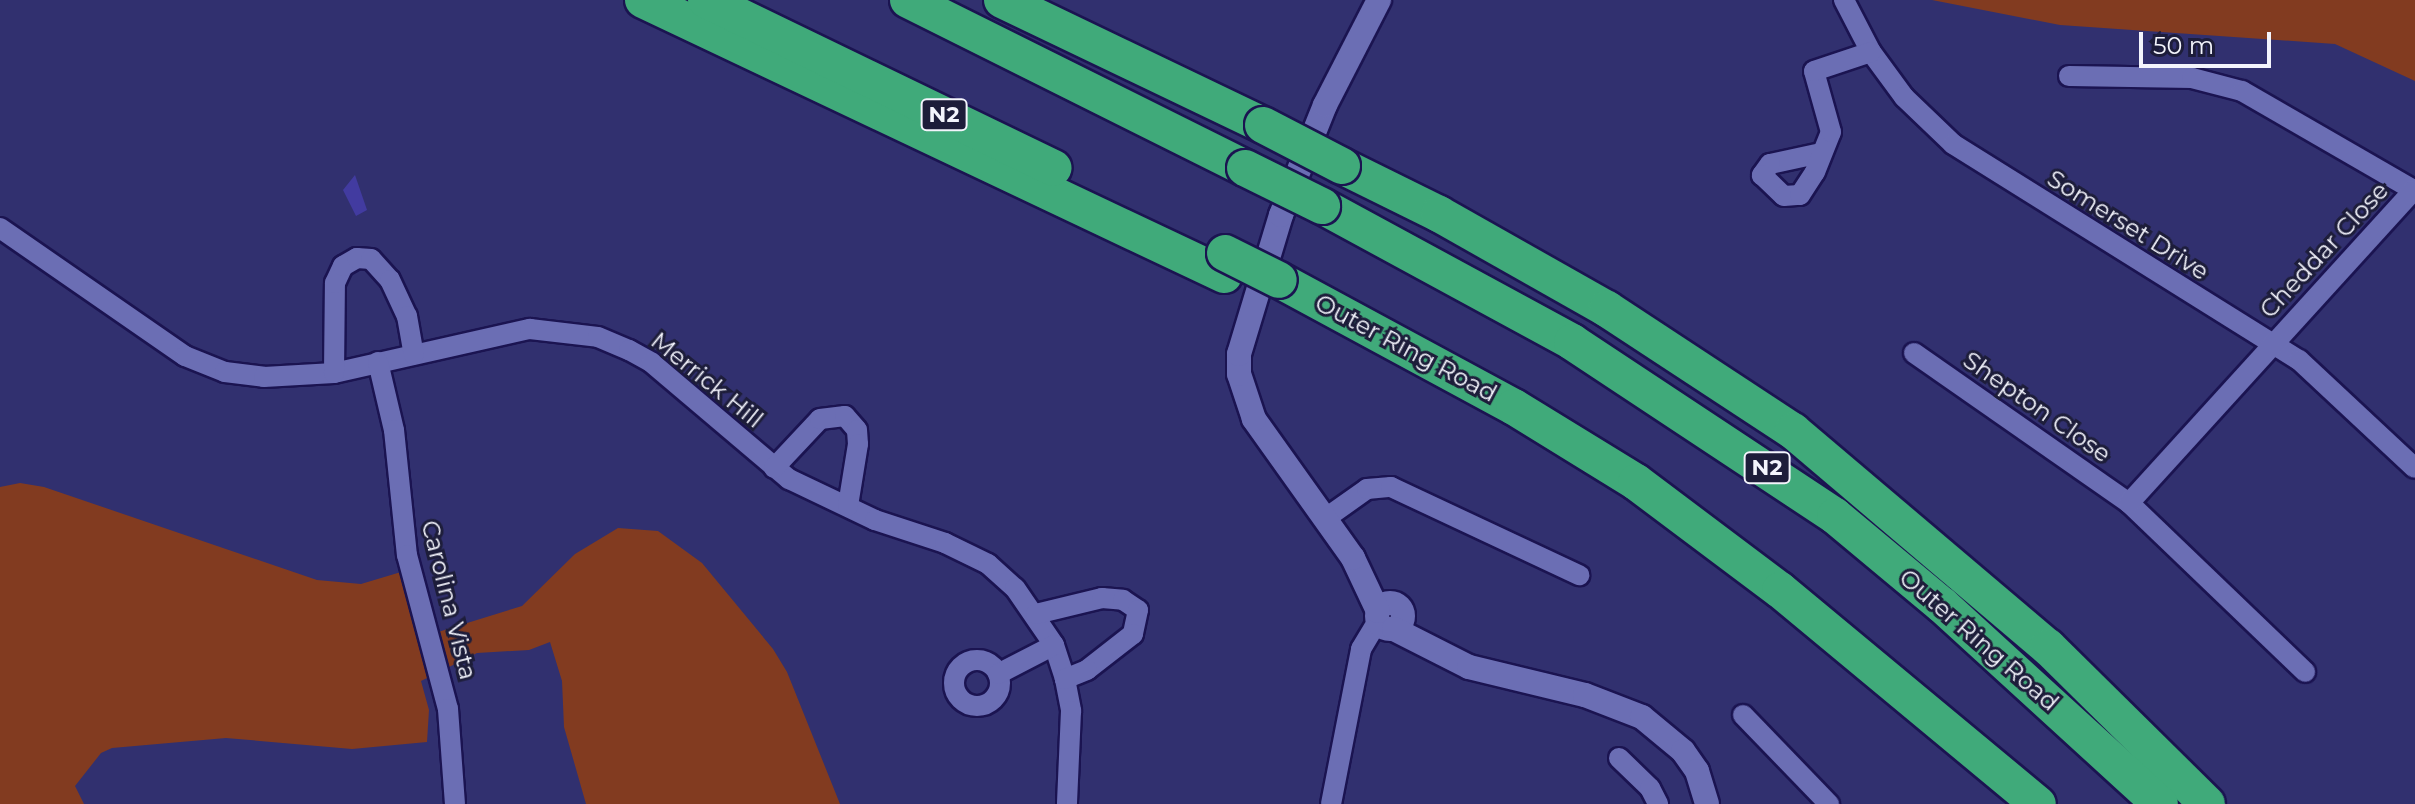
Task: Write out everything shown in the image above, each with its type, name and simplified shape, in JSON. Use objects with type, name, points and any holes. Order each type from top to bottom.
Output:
[{"type":"highway","points":[[643,0],[1225,264]]},
{"type":"highway","points":[[676,0],[1183,230]]},
{"type":"highway","name":"Outer Ring Road","points":[[706,0],[1183,230],[1225,264],[1424,357],[1514,407],[1704,530],[2038,804]]},
{"type":"highway","name":"Outer Ring Road","points":[[908,0],[1254,150],[1331,188],[1572,342],[1835,516],[1942,605],[2160,804]]},
{"type":"highway","points":[[947,0],[1254,150]]},
{"type":"highway","points":[[1002,0],[1254,150]]},
{"type":"highway","points":[[1331,188],[1607,309],[1793,431],[2048,647],[2207,804]]},
{"type":"street","points":[[1379,0],[1325,105],[1281,215],[1239,354],[1239,374],[1254,419],[1326,518],[1388,619],[1430,649],[1469,667],[1585,695],[1642,717],[1683,751],[1697,771],[1707,804]]},
{"type":"street","name":"Somerset Drive","points":[[1844,0],[1871,52],[1904,97],[1953,144],[2299,360],[2415,468]]},
{"type":"street","points":[[1821,153],[1831,125],[1814,71],[1871,52]]},
{"type":"street","name":"Cheddar Close","points":[[2069,76],[2192,78],[2242,91],[2415,191],[2273,344]]},
{"type":"street","name":"Merrick Hill","points":[[0,228],[185,356],[225,372],[264,377],[334,373],[530,329],[598,337],[652,363],[774,468],[848,506],[988,564],[1036,614],[1054,645],[1071,711],[1067,804]]},
{"type":"street","points":[[334,373],[335,283],[343,266],[357,258],[371,259],[390,280],[407,316],[414,354]]},
{"type":"street","points":[[2129,503],[2273,344]]},
{"type":"street","name":"Shepton Close","points":[[1914,353],[2129,503],[2305,672]]},
{"type":"street","name":"Carolina Vista","points":[[378,362],[394,430],[407,555],[448,709],[455,804]]},
{"type":"street","points":[[774,468],[820,419],[845,416],[857,430],[858,444],[848,506]]},
{"type":"street","points":[[1326,518],[1367,489],[1391,487],[1579,575]]},
{"type":"street","points":[[1036,614],[1115,598],[1138,610],[1133,634],[1098,663],[1065,679]]},
{"type":"street","points":[[1331,804],[1361,649],[1388,619]]},
{"type":"street","points":[[998,674],[1054,645]]},
{"type":"street","points":[[1743,715],[1829,804]]},
{"type":"street","points":[[1619,758],[1650,788],[1658,804]]},
{"type":"shaded area","points":[[1932,0],[2415,0],[2415,81],[2335,44],[2060,25]]},
{"type":"shaded area","points":[[355,175],[367,210],[356,216],[343,190]]},
{"type":"shaded area","points":[[20,483],[44,487],[317,580],[361,584],[401,572],[422,637],[522,606],[575,554],[618,528],[658,531],[702,563],[773,649],[787,672],[840,804],[586,804],[564,727],[562,681],[550,642],[529,650],[477,653],[421,681],[429,710],[427,742],[352,749],[226,738],[112,748],[101,753],[75,786],[84,804],[0,804],[0,487]]}]
